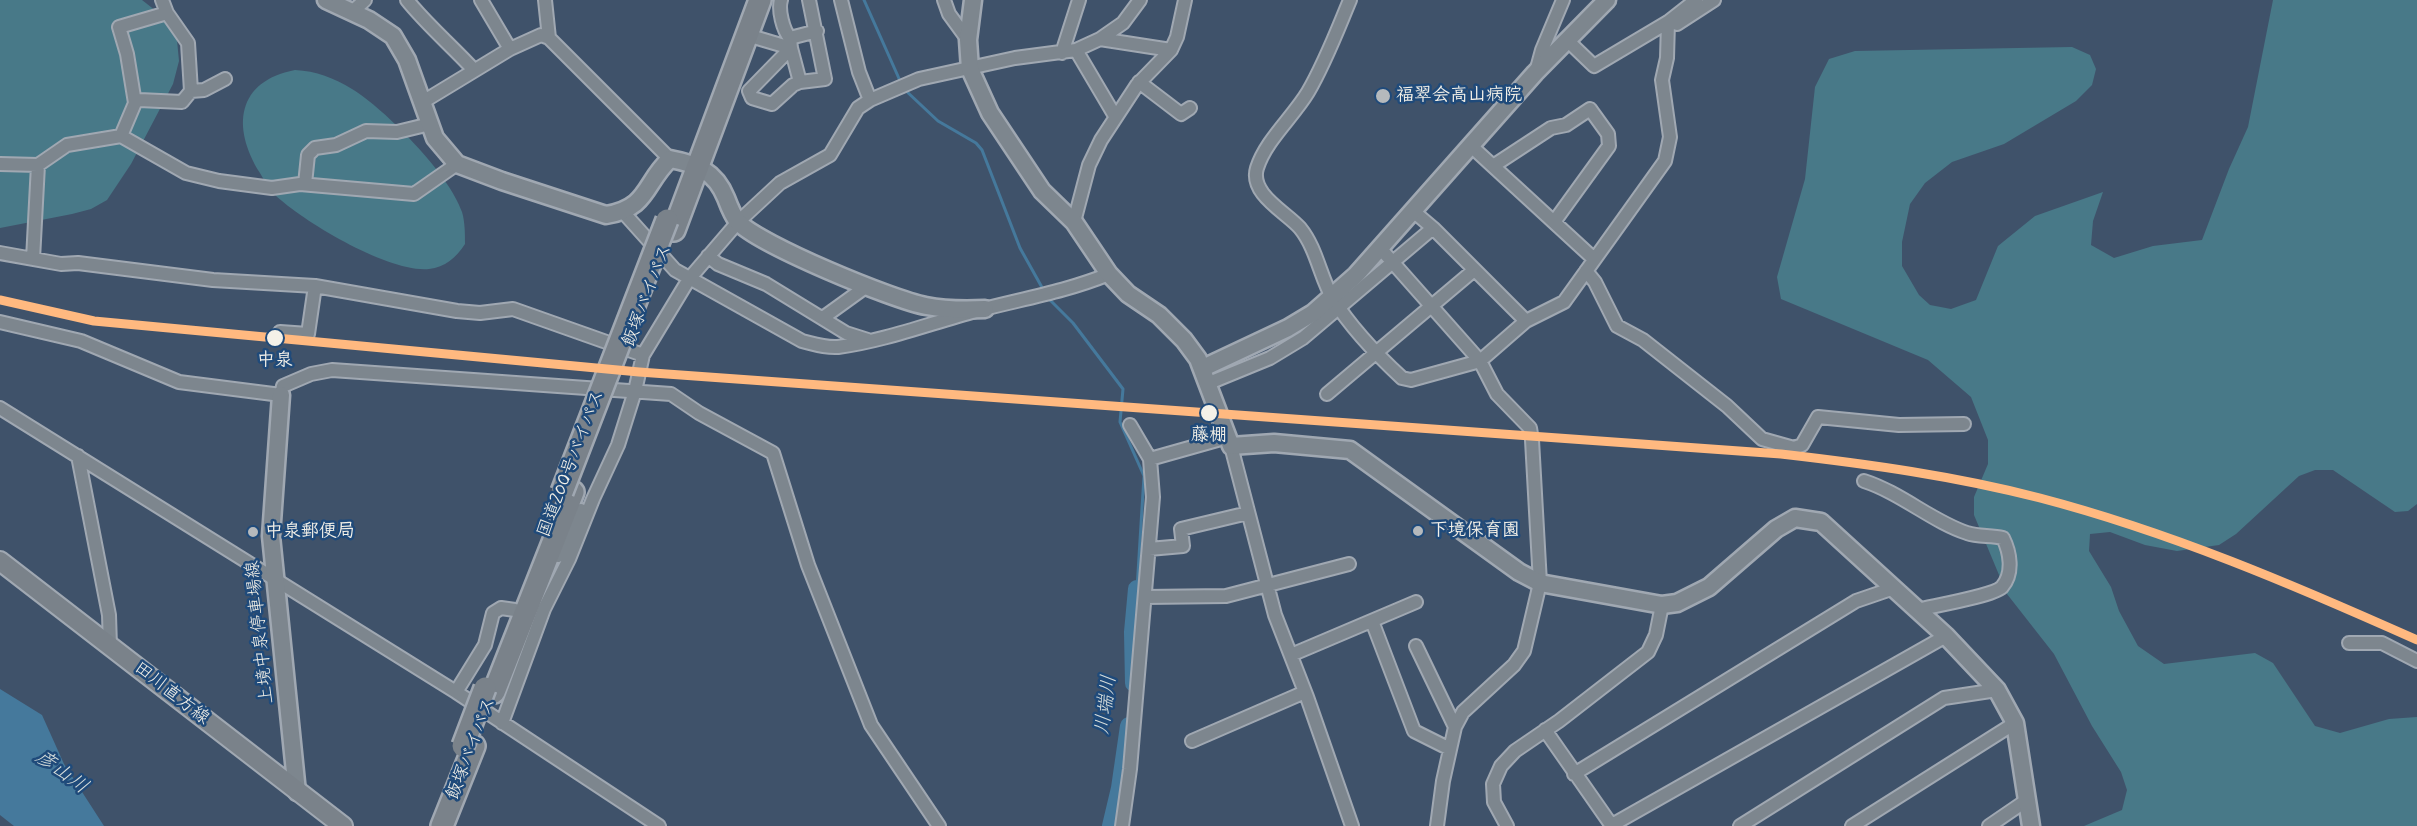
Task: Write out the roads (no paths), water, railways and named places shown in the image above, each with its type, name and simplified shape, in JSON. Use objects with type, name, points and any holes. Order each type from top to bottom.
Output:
[{"type":"highway","name":"国道200号バイパス","points":[[431,826],[469,746],[515,610],[576,494],[670,225],[685,162],[750,0]]},
{"type":"highway","points":[[685,162],[747,35],[760,0]]},
{"type":"highway","name":"飯塚バイパス","points":[[489,690],[576,494]]},
{"type":"highway","name":"飯塚バイパス","points":[[442,826],[469,746]]},
{"type":"main road","name":"田川直方線","points":[[0,561],[343,826]]},
{"type":"street","points":[[135,103],[150,100],[182,102],[191,91],[188,43],[167,14],[162,0]]},
{"type":"street","points":[[326,0],[369,20],[393,36],[407,60],[435,138],[458,164],[597,214],[623,212],[685,162]]},
{"type":"street","points":[[351,13],[365,0]]},
{"type":"street","points":[[407,0],[423,20],[442,35],[474,70]]},
{"type":"street","points":[[480,0],[510,48]]},
{"type":"street","points":[[545,0],[549,38]]},
{"type":"street","points":[[781,0],[779,5],[800,82]]},
{"type":"street","points":[[809,0],[817,31],[825,79],[793,85],[772,104],[752,98],[749,91],[791,43],[817,31]]},
{"type":"street","points":[[841,0],[860,72],[870,100]]},
{"type":"street","points":[[944,0],[949,14],[968,40]]},
{"type":"street","points":[[973,0],[968,40],[970,69],[990,113],[1011,148],[1041,191],[1074,222],[1109,274],[1128,294],[1159,315],[1184,340],[1206,376],[1229,442],[1275,615],[1352,826]]},
{"type":"street","points":[[1062,53],[1079,0]]},
{"type":"street","points":[[502,723],[544,609],[569,559],[576,494],[618,445],[635,391],[643,355],[688,279],[738,222],[780,183],[830,155],[858,108],[870,100],[919,79],[1015,58],[1076,50],[1100,39],[1123,23],[1140,0]]},
{"type":"street","points":[[1074,222],[1089,165],[1115,116],[1139,82],[1171,50],[1177,37],[1185,0]]},
{"type":"street","points":[[1350,0],[1331,47],[1308,91],[1264,154],[1257,170],[1257,180],[1263,193],[1300,229],[1311,246],[1336,303],[1377,354],[1402,378],[1411,380],[1480,361],[1526,321],[1564,302],[1665,161],[1670,136],[1662,80],[1667,58],[1668,22]]},
{"type":"street","points":[[1535,73],[1563,0]]},
{"type":"street","points":[[1336,303],[1380,248],[1470,145],[1535,73],[1607,0]]},
{"type":"street","points":[[1568,40],[1594,66],[1668,22],[1696,0]]},
{"type":"street","points":[[1668,22],[1677,24],[1714,0]]},
{"type":"street","points":[[121,136],[135,103],[127,54],[119,27],[167,14]]},
{"type":"street","points":[[421,103],[510,48],[541,35],[549,38],[685,162],[714,176],[721,185],[738,222],[753,233],[826,269],[925,306],[961,311],[985,309]]},
{"type":"street","points":[[747,35],[791,43]]},
{"type":"street","points":[[1100,39],[1171,50]]},
{"type":"street","points":[[1076,50],[1115,116]]},
{"type":"street","points":[[191,91],[204,90],[225,79]]},
{"type":"street","points":[[1139,82],[1181,114],[1190,108]]},
{"type":"street","points":[[1493,166],[1551,128],[1566,125],[1590,109],[1608,134],[1609,146],[1554,222]]},
{"type":"street","points":[[305,184],[308,155],[315,148],[336,145],[366,131],[397,132],[430,124]]},
{"type":"street","points":[[0,164],[38,165],[67,145],[121,136],[186,173],[219,181],[272,188],[305,184],[414,194],[458,164]]},
{"type":"street","points":[[1470,145],[1594,259]]},
{"type":"street","points":[[33,259],[38,165]]},
{"type":"street","points":[[1413,211],[1526,321]]},
{"type":"street","points":[[623,212],[675,270],[688,279],[802,340],[821,347],[836,347],[869,340],[1047,295],[1109,274]]},
{"type":"street","points":[[1206,376],[1336,303],[1394,264],[1433,228]]},
{"type":"street","points":[[1380,248],[1480,361],[1497,394],[1530,428],[1534,463],[1540,583],[1524,651],[1514,665],[1463,711],[1455,728],[1450,748],[1437,826]]},
{"type":"street","points":[[0,253],[61,264],[78,263],[213,280],[315,286],[457,311],[480,313],[513,309],[643,355]]},
{"type":"street","points":[[708,256],[718,264],[775,288],[846,333],[869,340]]},
{"type":"street","points":[[1327,394],[1433,308],[1473,271]]},
{"type":"street","points":[[1586,271],[1595,282],[1617,326],[1643,340],[1727,406],[1762,439],[1794,448],[1802,445],[1818,417],[1899,425],[1964,424]]},
{"type":"street","points":[[280,334],[280,332],[308,334],[315,286]]},
{"type":"street","points":[[824,317],[867,286]]},
{"type":"street","points":[[0,322],[81,341],[179,382],[281,395],[283,386],[311,374],[332,370],[671,394],[699,413],[773,453],[808,566],[871,725],[939,826]]},
{"type":"street","name":"上境中泉停車場線","points":[[281,395],[271,536],[273,579],[297,792]]},
{"type":"street","points":[[0,408],[456,692],[659,826]]},
{"type":"street","points":[[1122,826],[1153,497],[1150,459],[1130,425]]},
{"type":"street","points":[[1150,459],[1229,442],[1275,443],[1350,450],[1519,572],[1540,583],[1662,605],[1689,599],[1709,587],[1776,529],[1795,518],[1821,522],[1946,636],[1997,690],[2015,723],[2031,826]]},
{"type":"street","points":[[78,456],[109,615],[110,646]]},
{"type":"street","points":[[1864,481],[1886,488],[1969,534],[1988,534],[2003,538],[2010,552],[2008,573],[2002,587],[1988,594],[1917,610]]},
{"type":"street","points":[[1149,549],[1183,546],[1181,529],[1248,513]]},
{"type":"street","points":[[1145,597],[1226,596],[1349,564]]},
{"type":"street","points":[[1574,774],[1856,601],[1894,588]]},
{"type":"street","points":[[1291,655],[1416,602]]},
{"type":"street","points":[[1507,826],[1494,802],[1493,784],[1501,766],[1515,751],[1648,652],[1656,635],[1662,605]]},
{"type":"street","points":[[456,692],[485,645],[493,613],[501,608],[515,610]]},
{"type":"street","points":[[1372,621],[1414,731],[1450,748]]},
{"type":"street","points":[[1545,730],[1612,826],[1946,636]]},
{"type":"street","points":[[2349,643],[2382,643],[2417,661]]},
{"type":"street","points":[[1416,646],[1455,728]]},
{"type":"street","points":[[1740,826],[1944,698],[1997,690]]},
{"type":"street","points":[[1192,741],[1305,692]]},
{"type":"street","points":[[1852,826],[2015,723]]},
{"type":"street","points":[[1989,826],[2027,800]]},
{"type":"water","name":"彦山川","points":[[0,689],[42,715],[64,764],[104,826],[14,826],[0,815]]},
{"type":"waterway","points":[[864,0],[901,83]]},
{"type":"waterway","points":[[904,89],[938,121],[976,143],[982,150],[1020,248],[1044,291]]},
{"type":"waterway","points":[[1047,297],[1073,323],[1123,389],[1120,422],[1144,476],[1137,589]]},
{"type":"waterway","name":"川端川","points":[[1134,683],[1133,632],[1137,589]]},
{"type":"waterway","name":"川端川","points":[[1111,826],[1120,788],[1129,726]]},
{"type":"place","name":"福翠会高山病院","points":[[1383,96]]},
{"type":"place","name":"中泉","points":[[275,338]]},
{"type":"place","name":"藤棚","points":[[1209,413]]},
{"type":"place","name":"下境保育園","points":[[1418,531]]},
{"type":"place","name":"中泉郵便局","points":[[253,532]]}]
